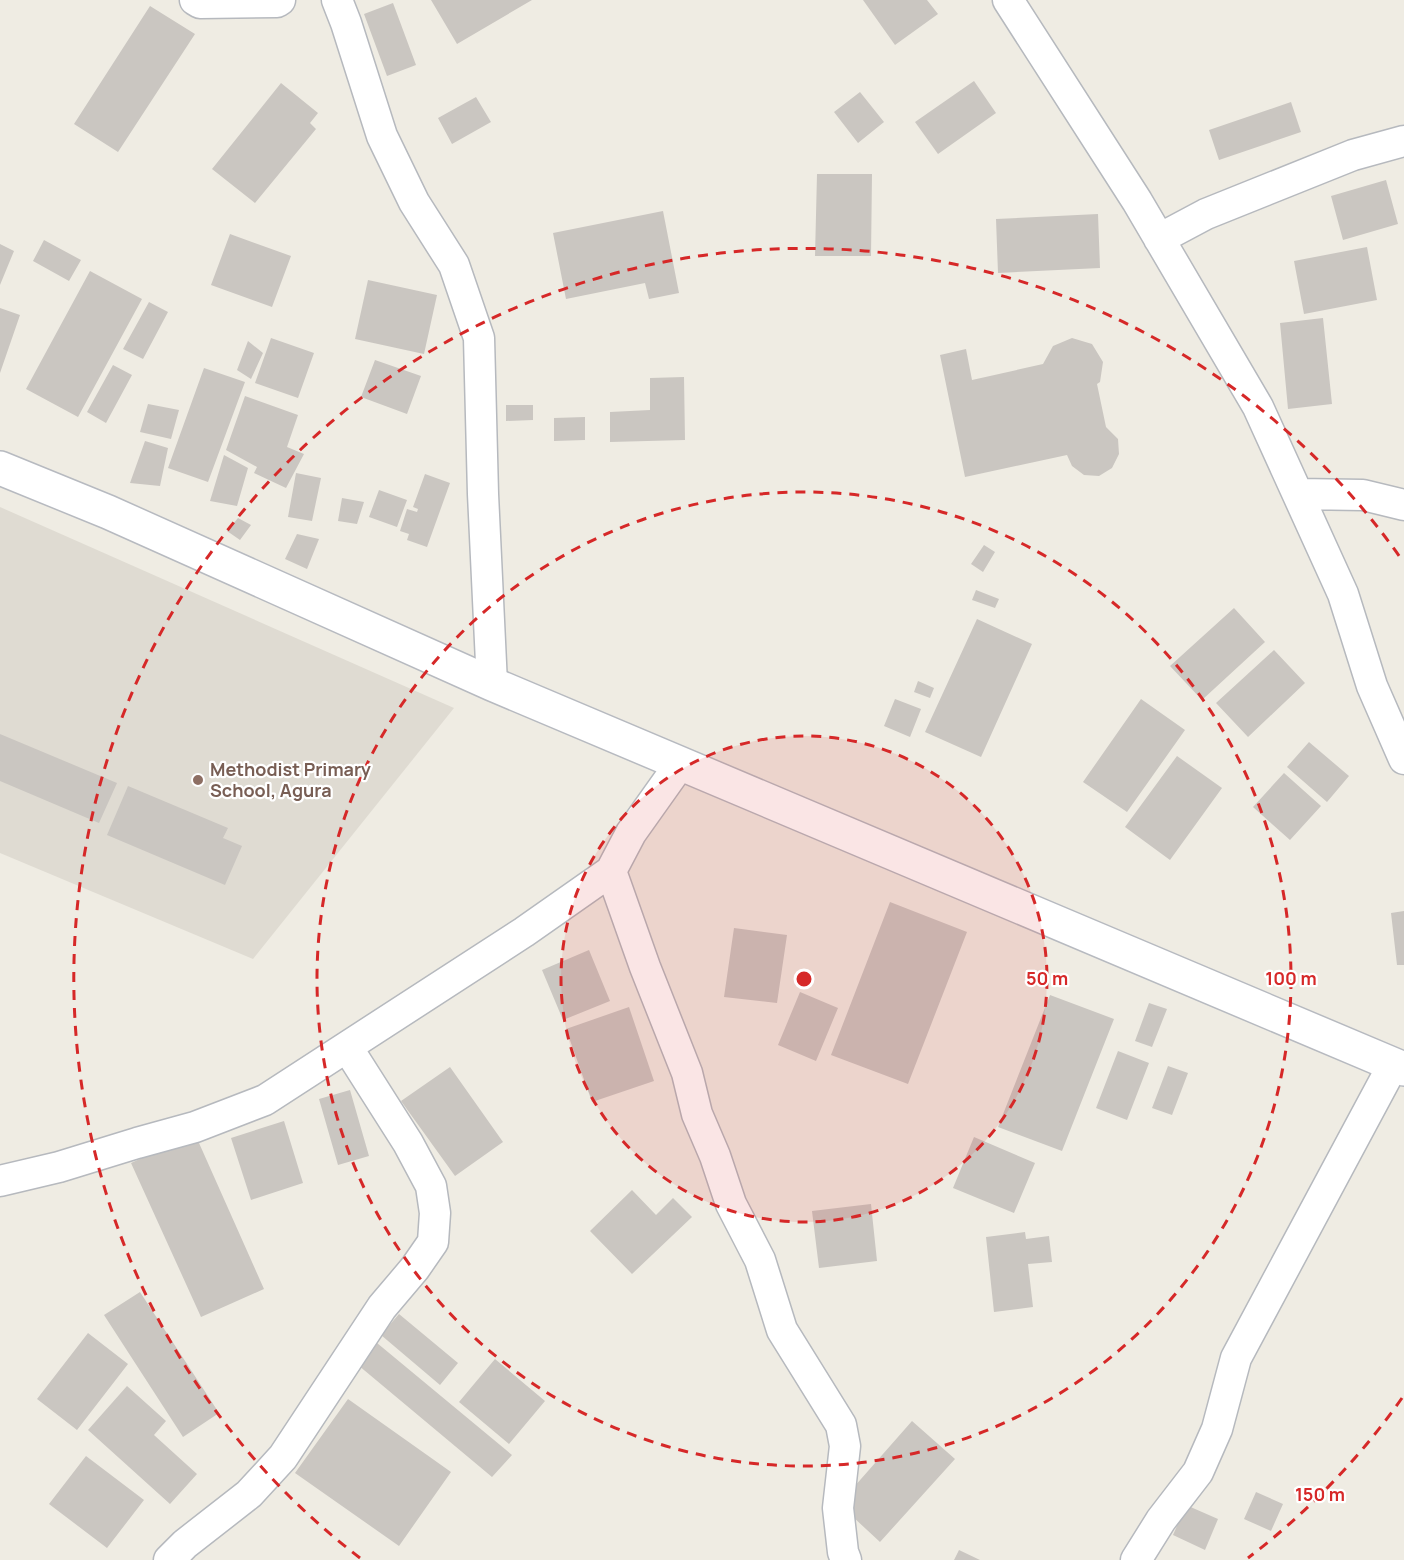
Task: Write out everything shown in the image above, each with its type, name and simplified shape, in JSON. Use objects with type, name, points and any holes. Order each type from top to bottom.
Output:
[{"type":"street","points":[[195,0],[200,3],[277,2],[280,0]]},
{"type":"street","points":[[337,0],[382,136],[414,202],[454,265],[479,338],[483,494],[492,684]]},
{"type":"street","points":[[1008,0],[1137,201],[1258,407],[1343,594],[1372,686],[1404,759]]},
{"type":"street","points":[[1159,239],[1206,214],[1353,156],[1404,141]]},
{"type":"street","points":[[0,468],[108,512],[492,684],[1399,1067],[1236,1358],[1217,1429],[1198,1472],[1161,1520],[1136,1560]]},
{"type":"street","points":[[1298,494],[1363,495],[1404,505]]},
{"type":"street","points":[[0,1181],[59,1167],[195,1127],[265,1100],[524,932],[611,871],[631,833],[680,764]]},
{"type":"street","points":[[611,871],[687,1072],[697,1114],[715,1156],[731,1204],[760,1260],[782,1330],[841,1425],[845,1446],[838,1508],[846,1560]]},
{"type":"street","points":[[169,1560],[185,1544],[249,1494],[283,1457],[382,1307],[415,1268],[433,1242],[435,1213],[431,1186],[408,1143],[347,1047]]},
{"type":"shaded area","name":"Methodist Primary School, Agura","points":[[0,507],[454,708],[253,959],[0,853]]},
{"type":"building","points":[[431,0],[532,0],[457,44]]},
{"type":"building","points":[[863,0],[927,0],[938,14],[895,45]]},
{"type":"building","points":[[393,3],[416,65],[387,76],[364,14]]},
{"type":"building","points":[[150,6],[195,34],[118,152],[74,124]]},
{"type":"building","points":[[974,81],[996,113],[938,154],[915,122]]},
{"type":"building","points":[[281,83],[318,113],[310,123],[316,129],[255,203],[212,169]]},
{"type":"building","points":[[860,92],[884,122],[858,143],[834,112]]},
{"type":"building","points":[[476,97],[491,122],[452,144],[438,118]]},
{"type":"building","points":[[1291,102],[1301,132],[1219,160],[1209,130]]},
{"type":"building","points":[[817,174],[872,174],[871,256],[815,256]]},
{"type":"building","points":[[1386,180],[1398,224],[1343,240],[1331,196]]},
{"type":"building","points":[[663,211],[679,293],[649,299],[645,283],[566,299],[553,233]]},
{"type":"building","points":[[1098,214],[1100,268],[998,273],[996,219]]},
{"type":"building","points":[[230,234],[291,256],[272,307],[211,285]]},
{"type":"building","points":[[44,240],[81,260],[69,281],[33,261]]},
{"type":"building","points":[[0,244],[14,251],[0,285]]},
{"type":"building","points":[[1367,247],[1377,300],[1304,314],[1294,261]]},
{"type":"building","points":[[90,271],[142,299],[78,417],[26,389]]},
{"type":"building","points":[[368,280],[437,295],[424,354],[355,339]]},
{"type":"building","points":[[149,302],[168,312],[143,359],[123,349]]},
{"type":"building","points":[[0,308],[20,315],[0,373]]},
{"type":"building","points":[[1323,318],[1332,404],[1288,409],[1280,323]]},
{"type":"building","points":[[271,338],[314,353],[298,398],[255,383]]},
{"type":"building","points":[[1072,338],[1092,344],[1103,362],[1100,382],[1097,384],[1106,427],[1118,439],[1119,454],[1112,468],[1099,476],[1084,475],[1072,466],[1067,455],[965,477],[940,355],[966,349],[972,380],[1043,364],[1053,346]]},
{"type":"building","points":[[248,341],[263,353],[251,379],[237,370]]},
{"type":"building","points":[[375,360],[421,376],[407,414],[361,397]]},
{"type":"building","points":[[113,365],[132,375],[106,423],[87,412]]},
{"type":"building","points":[[204,368],[245,382],[208,482],[168,468]]},
{"type":"building","points":[[684,377],[685,440],[610,442],[610,412],[650,410],[650,378]]},
{"type":"building","points":[[245,396],[298,415],[287,447],[304,454],[286,488],[254,473],[257,467],[226,450]]},
{"type":"building","points":[[148,404],[179,410],[171,439],[140,432]]},
{"type":"building","points":[[506,405],[533,405],[533,420],[506,421]]},
{"type":"building","points":[[585,417],[585,440],[554,441],[554,418]]},
{"type":"building","points":[[145,441],[168,448],[160,486],[130,483]]},
{"type":"building","points":[[224,455],[248,468],[237,506],[210,501]]},
{"type":"building","points":[[296,473],[321,478],[312,521],[288,517]]},
{"type":"building","points":[[425,474],[450,483],[427,547],[407,540],[409,534],[400,531],[407,509],[417,512],[418,509],[413,507]]},
{"type":"building","points":[[379,490],[407,500],[397,527],[369,517]]},
{"type":"building","points":[[342,498],[364,502],[357,524],[338,521]]},
{"type":"building","points":[[238,518],[251,525],[240,540],[227,531]]},
{"type":"building","points":[[297,534],[319,539],[307,569],[285,559]]},
{"type":"building","points":[[984,545],[995,552],[983,572],[971,564]]},
{"type":"building","points":[[976,590],[999,599],[995,608],[972,600]]},
{"type":"building","points":[[1234,608],[1265,642],[1202,700],[1170,666]]},
{"type":"building","points":[[977,619],[1032,644],[981,757],[925,732]]},
{"type":"building","points":[[1274,650],[1305,683],[1248,737],[1216,703]]},
{"type":"building","points":[[918,681],[934,688],[930,698],[914,692]]},
{"type":"building","points":[[895,699],[921,709],[910,737],[884,726]]},
{"type":"building","points":[[1141,699],[1185,730],[1127,812],[1083,782]]},
{"type":"building","points":[[0,734],[117,783],[99,823],[0,781]]},
{"type":"building","points":[[1309,742],[1349,776],[1327,802],[1287,767]]},
{"type":"building","points":[[1177,756],[1222,788],[1170,860],[1125,827]]},
{"type":"building","points":[[1284,773],[1321,806],[1290,840],[1253,807]]},
{"type":"building","points":[[128,786],[228,828],[223,838],[242,846],[225,885],[107,835]]},
{"type":"building","points":[[890,902],[967,932],[908,1084],[831,1055]]},
{"type":"building","points":[[1404,911],[1404,965],[1397,965],[1391,913]]},
{"type":"building","points":[[734,928],[787,935],[777,1003],[724,997]]},
{"type":"building","points":[[589,950],[610,1001],[563,1020],[542,970]]},
{"type":"building","points":[[800,992],[838,1008],[816,1061],[778,1045]]},
{"type":"building","points":[[1050,995],[1114,1019],[1062,1151],[998,1127]]},
{"type":"building","points":[[1149,1003],[1167,1009],[1152,1047],[1135,1041]]},
{"type":"building","points":[[629,1007],[654,1081],[592,1102],[566,1029]]},
{"type":"building","points":[[1118,1051],[1149,1063],[1127,1120],[1096,1108]]},
{"type":"building","points":[[1168,1066],[1188,1073],[1172,1115],[1152,1108]]},
{"type":"building","points":[[450,1067],[503,1142],[455,1176],[401,1101]]},
{"type":"building","points":[[350,1090],[369,1156],[338,1165],[319,1099]]},
{"type":"building","points":[[284,1121],[303,1183],[251,1200],[231,1138]]},
{"type":"building","points":[[195,1134],[264,1289],[201,1317],[131,1163]]},
{"type":"building","points":[[974,1137],[1035,1163],[1014,1213],[953,1188]]},
{"type":"building","points":[[632,1190],[656,1215],[673,1198],[692,1217],[632,1274],[590,1231]]},
{"type":"building","points":[[871,1204],[877,1261],[819,1268],[812,1211]]},
{"type":"building","points":[[1025,1232],[1026,1239],[1049,1236],[1052,1262],[1028,1264],[1033,1307],[994,1312],[986,1237]]},
{"type":"building","points":[[140,1292],[219,1413],[183,1437],[104,1315]]},
{"type":"building","points":[[399,1314],[458,1363],[440,1385],[381,1335]]},
{"type":"building","points":[[88,1333],[128,1364],[77,1430],[37,1399]]},
{"type":"building","points":[[371,1338],[512,1455],[492,1477],[352,1360]]},
{"type":"building","points":[[495,1359],[545,1401],[509,1444],[459,1402]]},
{"type":"building","points":[[127,1386],[166,1421],[154,1435],[197,1474],[170,1504],[88,1430]]},
{"type":"building","points":[[348,1399],[451,1472],[399,1546],[295,1473]]},
{"type":"building","points":[[912,1421],[955,1459],[880,1542],[839,1504]]},
{"type":"building","points":[[86,1456],[144,1500],[107,1548],[49,1504]]},
{"type":"building","points":[[1256,1492],[1283,1504],[1271,1531],[1244,1519]]},
{"type":"building","points":[[1186,1505],[1218,1519],[1205,1550],[1173,1535]]},
{"type":"building","points":[[959,1550],[980,1560],[954,1560]]},
{"type":"place","name":"Methodist Primary School, Agura","points":[[198,780]]}]
